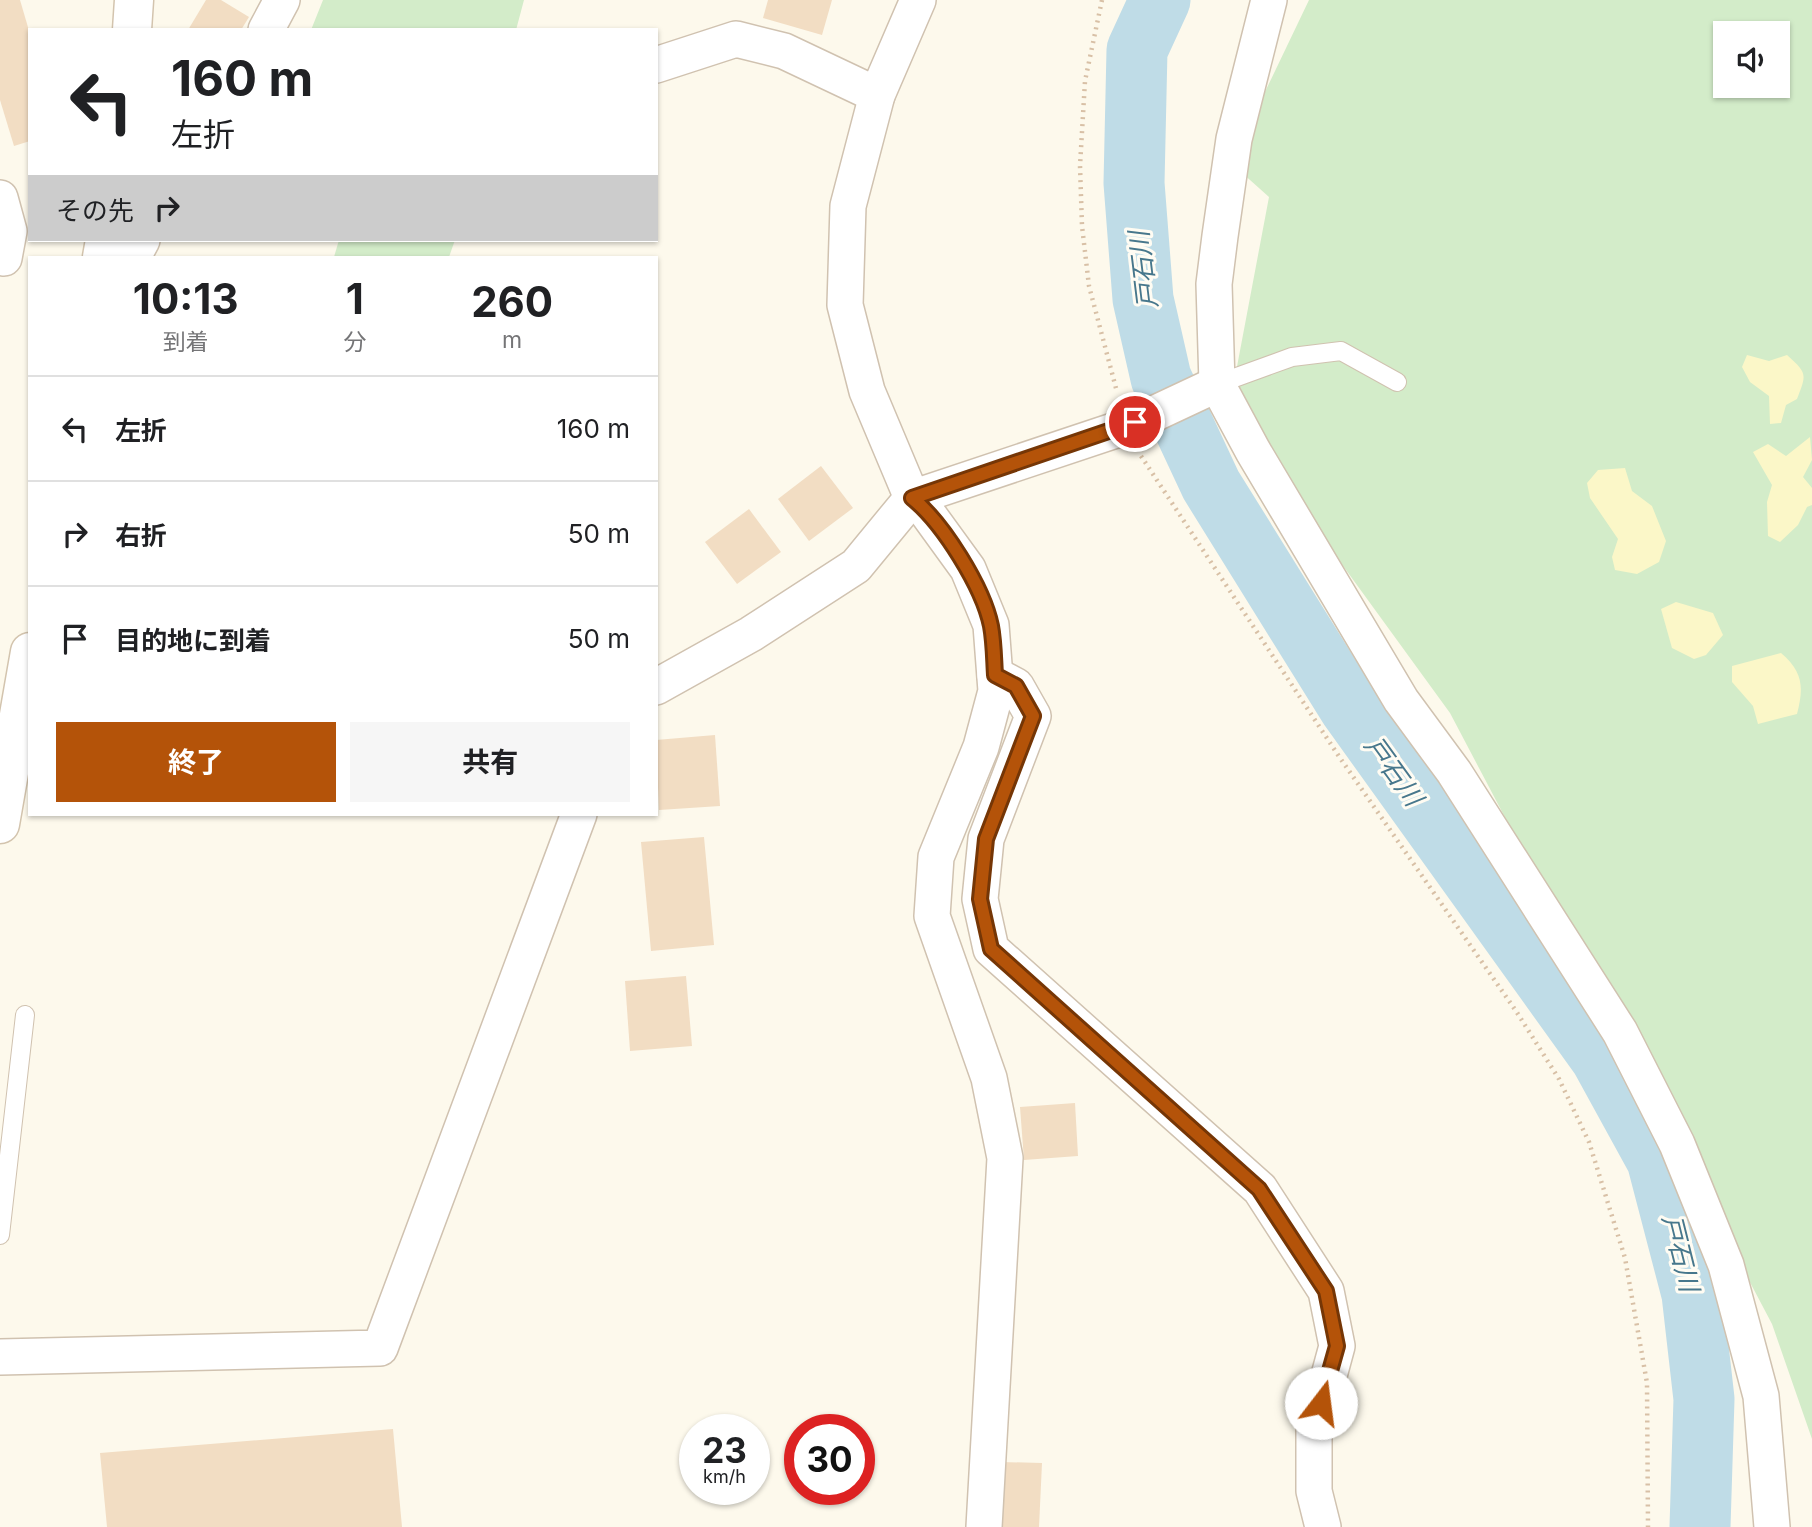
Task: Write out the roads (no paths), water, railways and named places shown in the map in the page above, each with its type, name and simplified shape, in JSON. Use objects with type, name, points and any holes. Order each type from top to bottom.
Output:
[{"type":"main road","points":[[132,28],[134,0]]},
{"type":"main road","points":[[0,824],[28,663]]},
{"type":"street","points":[[267,28],[282,0]]},
{"type":"street","points":[[918,0],[877,95],[848,206],[845,305],[867,391],[912,498],[923,507],[968,569],[991,625],[996,691],[981,747],[936,857],[932,916],[989,1078],[1005,1157],[984,1527]]},
{"type":"street","points":[[1269,0],[1234,139],[1214,284],[1213,386],[1401,700],[1454,772],[1620,1032],[1677,1144],[1726,1265],[1761,1396],[1772,1527]]},
{"type":"street","points":[[658,64],[736,39],[785,51],[877,95]]},
{"type":"street","points":[[0,198],[9,231],[11,258]]},
{"type":"street","points":[[658,686],[751,634],[856,566],[912,498],[1132,424],[1213,386]]},
{"type":"street","points":[[995,675],[1016,686],[1033,716],[986,839],[980,899],[991,949],[1259,1189],[1326,1291],[1337,1346],[1314,1431],[1314,1491],[1322,1527]]},
{"type":"street","points":[[0,1357],[380,1348],[578,816]]},
{"type":"lane","points":[[1213,386],[1292,357],[1342,351],[1397,382]]},
{"type":"lane","points":[[0,1235],[3,1184],[25,1015]]},
{"type":"waterway","name":"戸石川","points":[[1160,0],[1137,50],[1134,183],[1143,299],[1161,378],[1211,485],[1349,707],[1601,1058],[1657,1160],[1692,1294],[1704,1399],[1700,1527]]}]
